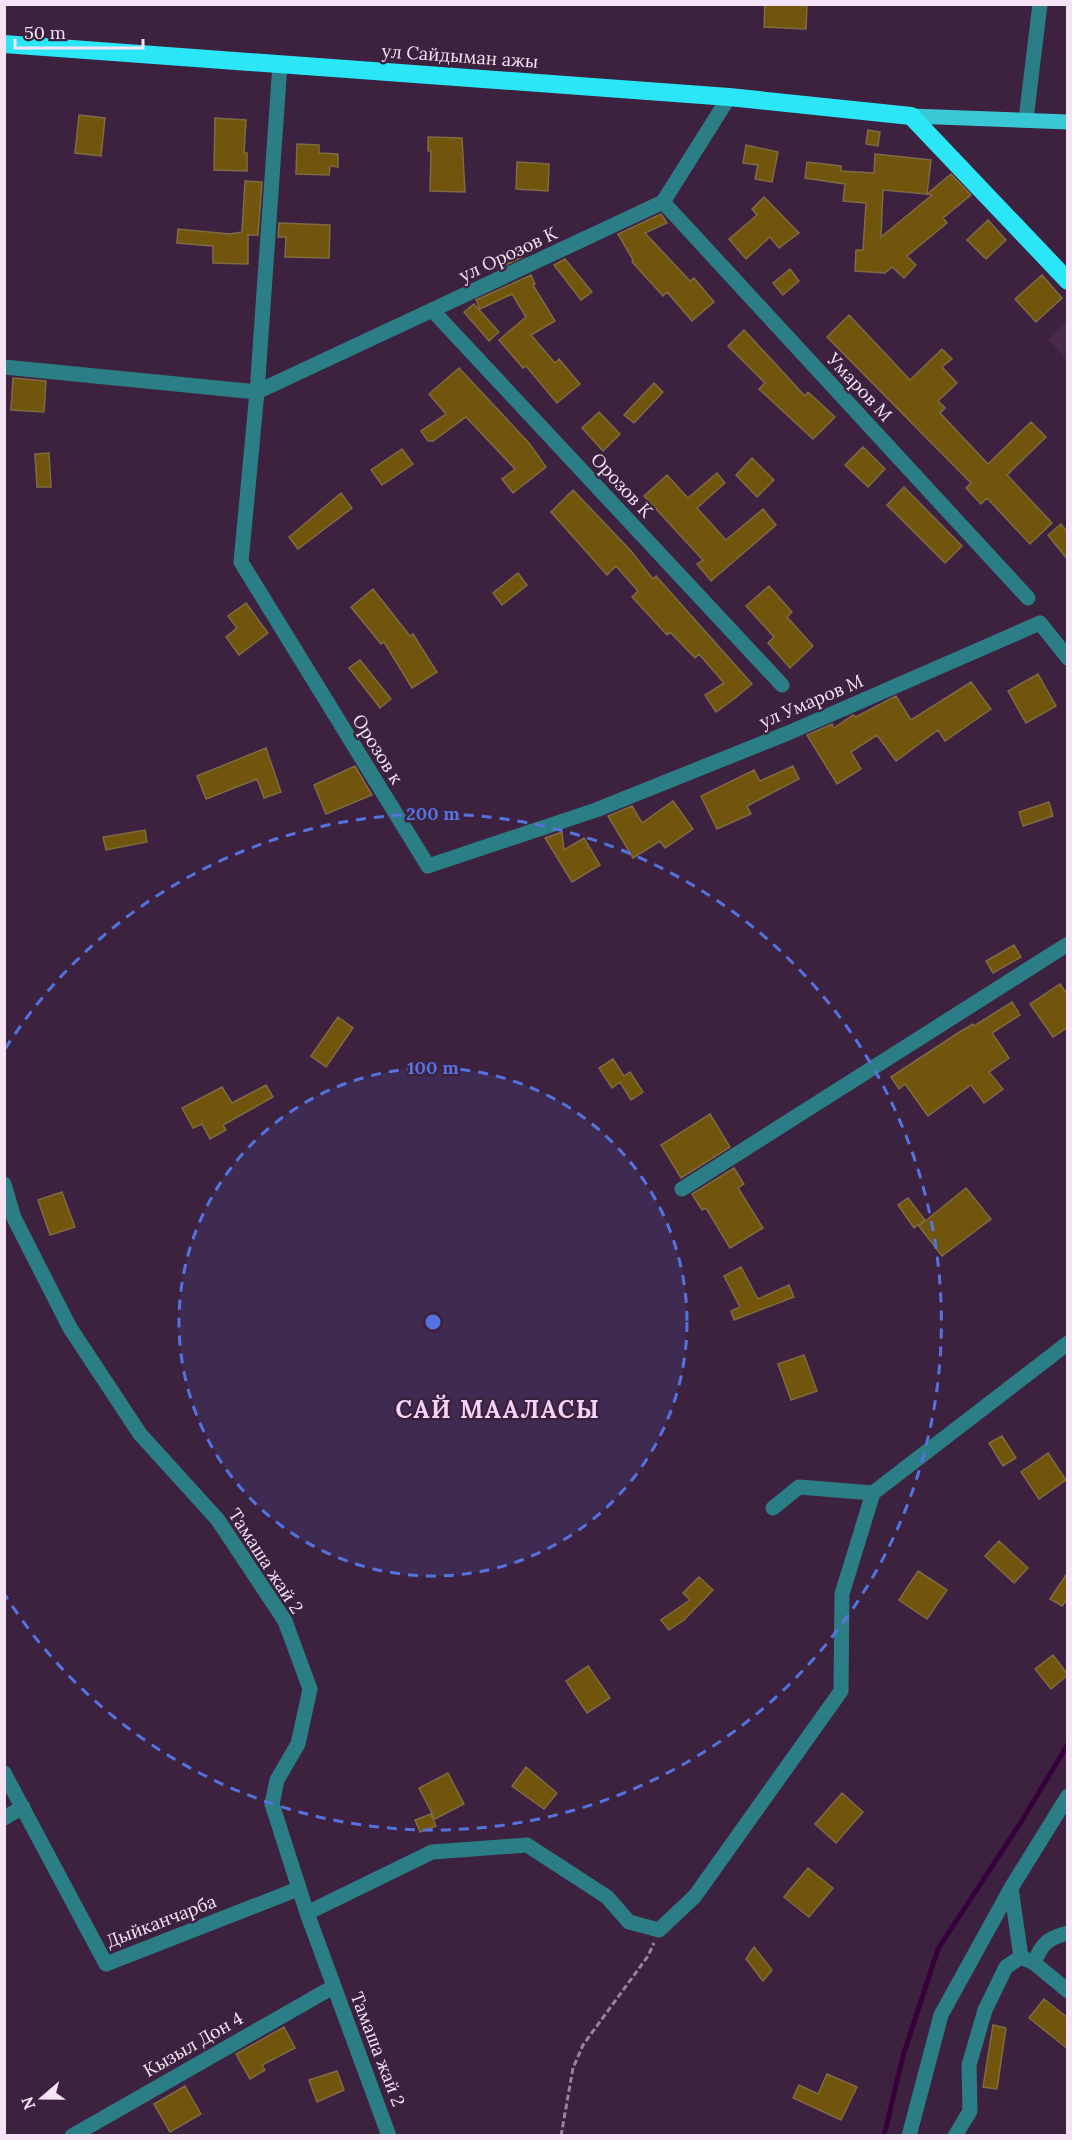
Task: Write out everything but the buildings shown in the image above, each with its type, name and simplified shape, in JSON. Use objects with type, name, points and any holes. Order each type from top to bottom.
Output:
[{"type":"highway","name":"ул Сайдыман ажы","points":[[4,44],[729,97],[911,116]]},
{"type":"highway","points":[[911,116],[1068,281]]},
{"type":"main road","points":[[911,116],[1068,122]]},
{"type":"street","points":[[1026,119],[1040,4]]},
{"type":"street","points":[[4,367],[257,392],[280,64]]},
{"type":"street","points":[[663,202],[729,97]]},
{"type":"street","name":"ул Орозов К","points":[[257,392],[663,202]]},
{"type":"street","name":"Умаров М","points":[[663,202],[1028,598]]},
{"type":"street","name":"Орозов К","points":[[433,311],[782,685]]},
{"type":"street","name":"Орозов к","points":[[257,392],[241,562],[428,867],[596,810]]},
{"type":"street","name":"ул Умаров М","points":[[596,810],[788,733],[1040,623],[1068,658]]},
{"type":"street","points":[[682,1189],[1068,944]]},
{"type":"street","name":"Тамаша жай 2","points":[[4,1184],[14,1218],[70,1328],[140,1434],[218,1520],[285,1621],[310,1689],[298,1744],[277,1780],[272,1804],[298,1889],[389,2136]]},
{"type":"street","points":[[307,1913],[432,1852],[526,1845],[607,1897],[629,1922],[659,1930],[695,1896],[841,1691],[842,1594],[873,1493],[1068,1343]]},
{"type":"street","points":[[773,1508],[799,1487],[873,1493]]},
{"type":"street","name":"Дыйканчарба","points":[[4,1773],[106,1964],[298,1889]]},
{"type":"street","points":[[909,2136],[941,2015],[1011,1888],[1068,1796]]},
{"type":"street","points":[[4,1818],[23,1807]]},
{"type":"street","points":[[1011,1888],[1027,1960],[1068,1991]]},
{"type":"street","points":[[955,2136],[970,2111],[969,2065],[985,2010],[1006,1966],[1027,1960],[1049,1937],[1068,1933]]},
{"type":"street","name":"Кызыл Дон 4","points":[[72,2136],[333,1987]]},
{"type":"path","points":[[561,2136],[573,2068],[583,2045],[648,1956],[659,1930]]},
{"type":"shaded area","points":[[1067,321],[1067,361],[1048,339]]},
{"type":"waterway","points":[[884,2136],[903,2056],[938,1949],[1021,1822],[1068,1744]]},
{"type":"district","name":"САЙ МААЛАСЫ","points":[[498,1409]]}]
